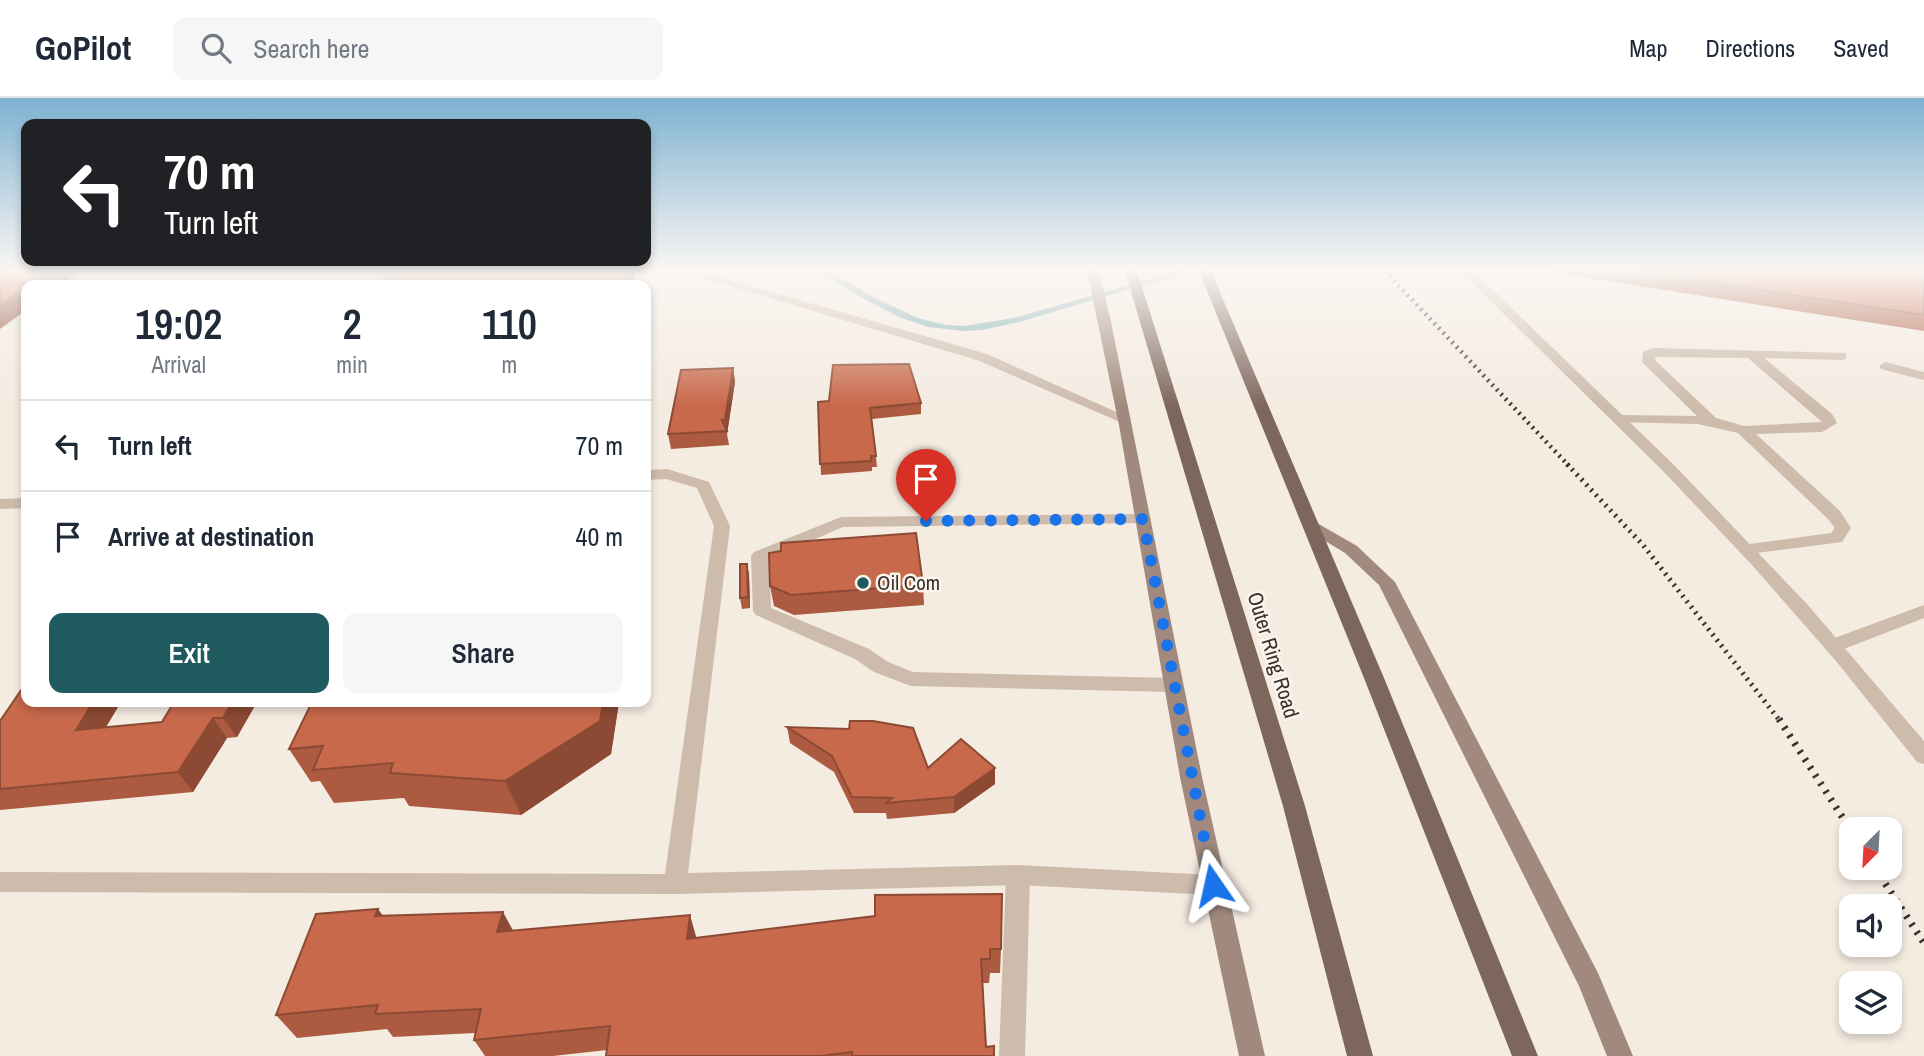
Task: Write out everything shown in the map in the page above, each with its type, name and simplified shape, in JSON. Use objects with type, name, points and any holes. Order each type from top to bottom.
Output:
[{"type":"main road","points":[[1104,316],[1118,374],[1173,685],[1213,885],[1252,1056]]},
{"type":"main road","name":"Outer Ring Road","points":[[1144,316],[1294,806],[1360,1056]]},
{"type":"main road","points":[[1224,316],[1525,1056]]},
{"type":"main road","points":[[1310,524],[1342,542],[1373,567],[1385,582],[1589,981],[1620,1056]]},
{"type":"street","points":[[839,316],[982,357],[1125,419]]},
{"type":"street","points":[[1513,316],[1748,548],[1836,645],[1924,757]]},
{"type":"street","points":[[1711,421],[1649,362],[1648,355],[1653,352],[1841,356]]},
{"type":"street","points":[[1620,419],[1711,421],[1743,430],[1822,428],[1830,423],[1751,354]]},
{"type":"street","points":[[1886,366],[1924,376]]},
{"type":"street","points":[[1743,430],[1834,515],[1843,528],[1836,538],[1748,548]]},
{"type":"street","points":[[651,475],[667,474],[703,485],[722,526],[675,884]]},
{"type":"street","points":[[0,504],[21,503]]},
{"type":"street","points":[[1143,519],[841,522],[760,556],[762,611],[862,654],[881,667],[911,679],[1173,685]]},
{"type":"street","points":[[1836,645],[1924,611]]},
{"type":"street","points":[[1012,1056],[1018,875]]},
{"type":"street","points":[[0,882],[675,884],[1018,875],[1213,885]]},
{"type":"building","points":[[909,364],[921,403],[870,408],[876,456],[871,456],[871,461],[820,464],[818,402],[829,401],[833,365]]},
{"type":"building","points":[[733,368],[725,420],[722,420],[727,431],[668,434],[681,370]]},
{"type":"building","points":[[916,533],[923,585],[791,595],[770,586],[769,553],[781,551],[781,543]]},
{"type":"building","points":[[740,564],[747,564],[748,597],[740,598]]},
{"type":"building","points":[[21,690],[21,707],[90,707],[76,730],[162,722],[171,707],[229,707],[223,718],[213,718],[178,772],[0,789],[0,721]]},
{"type":"building","points":[[310,707],[602,707],[600,721],[505,781],[390,773],[393,763],[313,770],[323,746],[289,749]]},
{"type":"building","points":[[850,721],[873,721],[913,728],[928,768],[961,739],[995,768],[954,797],[886,803],[892,798],[852,797],[832,756],[787,727],[849,729]]},
{"type":"building","points":[[1002,894],[1001,949],[990,949],[990,959],[981,959],[986,1047],[994,1046],[994,1056],[852,1056],[852,1052],[820,1056],[606,1056],[610,1026],[474,1040],[481,1009],[375,1014],[378,1005],[276,1015],[316,914],[378,909],[375,916],[503,912],[497,932],[690,915],[687,939],[875,916],[875,895]]},
{"type":"waterway","points":[[904,316],[928,324],[964,328],[999,324],[1031,316]]},
{"type":"railway","points":[[1427,316],[1569,466]]},
{"type":"railway","points":[[1567,464],[1643,545],[1780,721]]},
{"type":"railway","points":[[1779,719],[1842,817]]},
{"type":"railway","points":[[1883,880],[1924,943]]},
{"type":"place","name":"Oil Com","points":[[863,583]]},
{"type":"route","points":[[926,521],[1143,519],[1213,885]]}]
